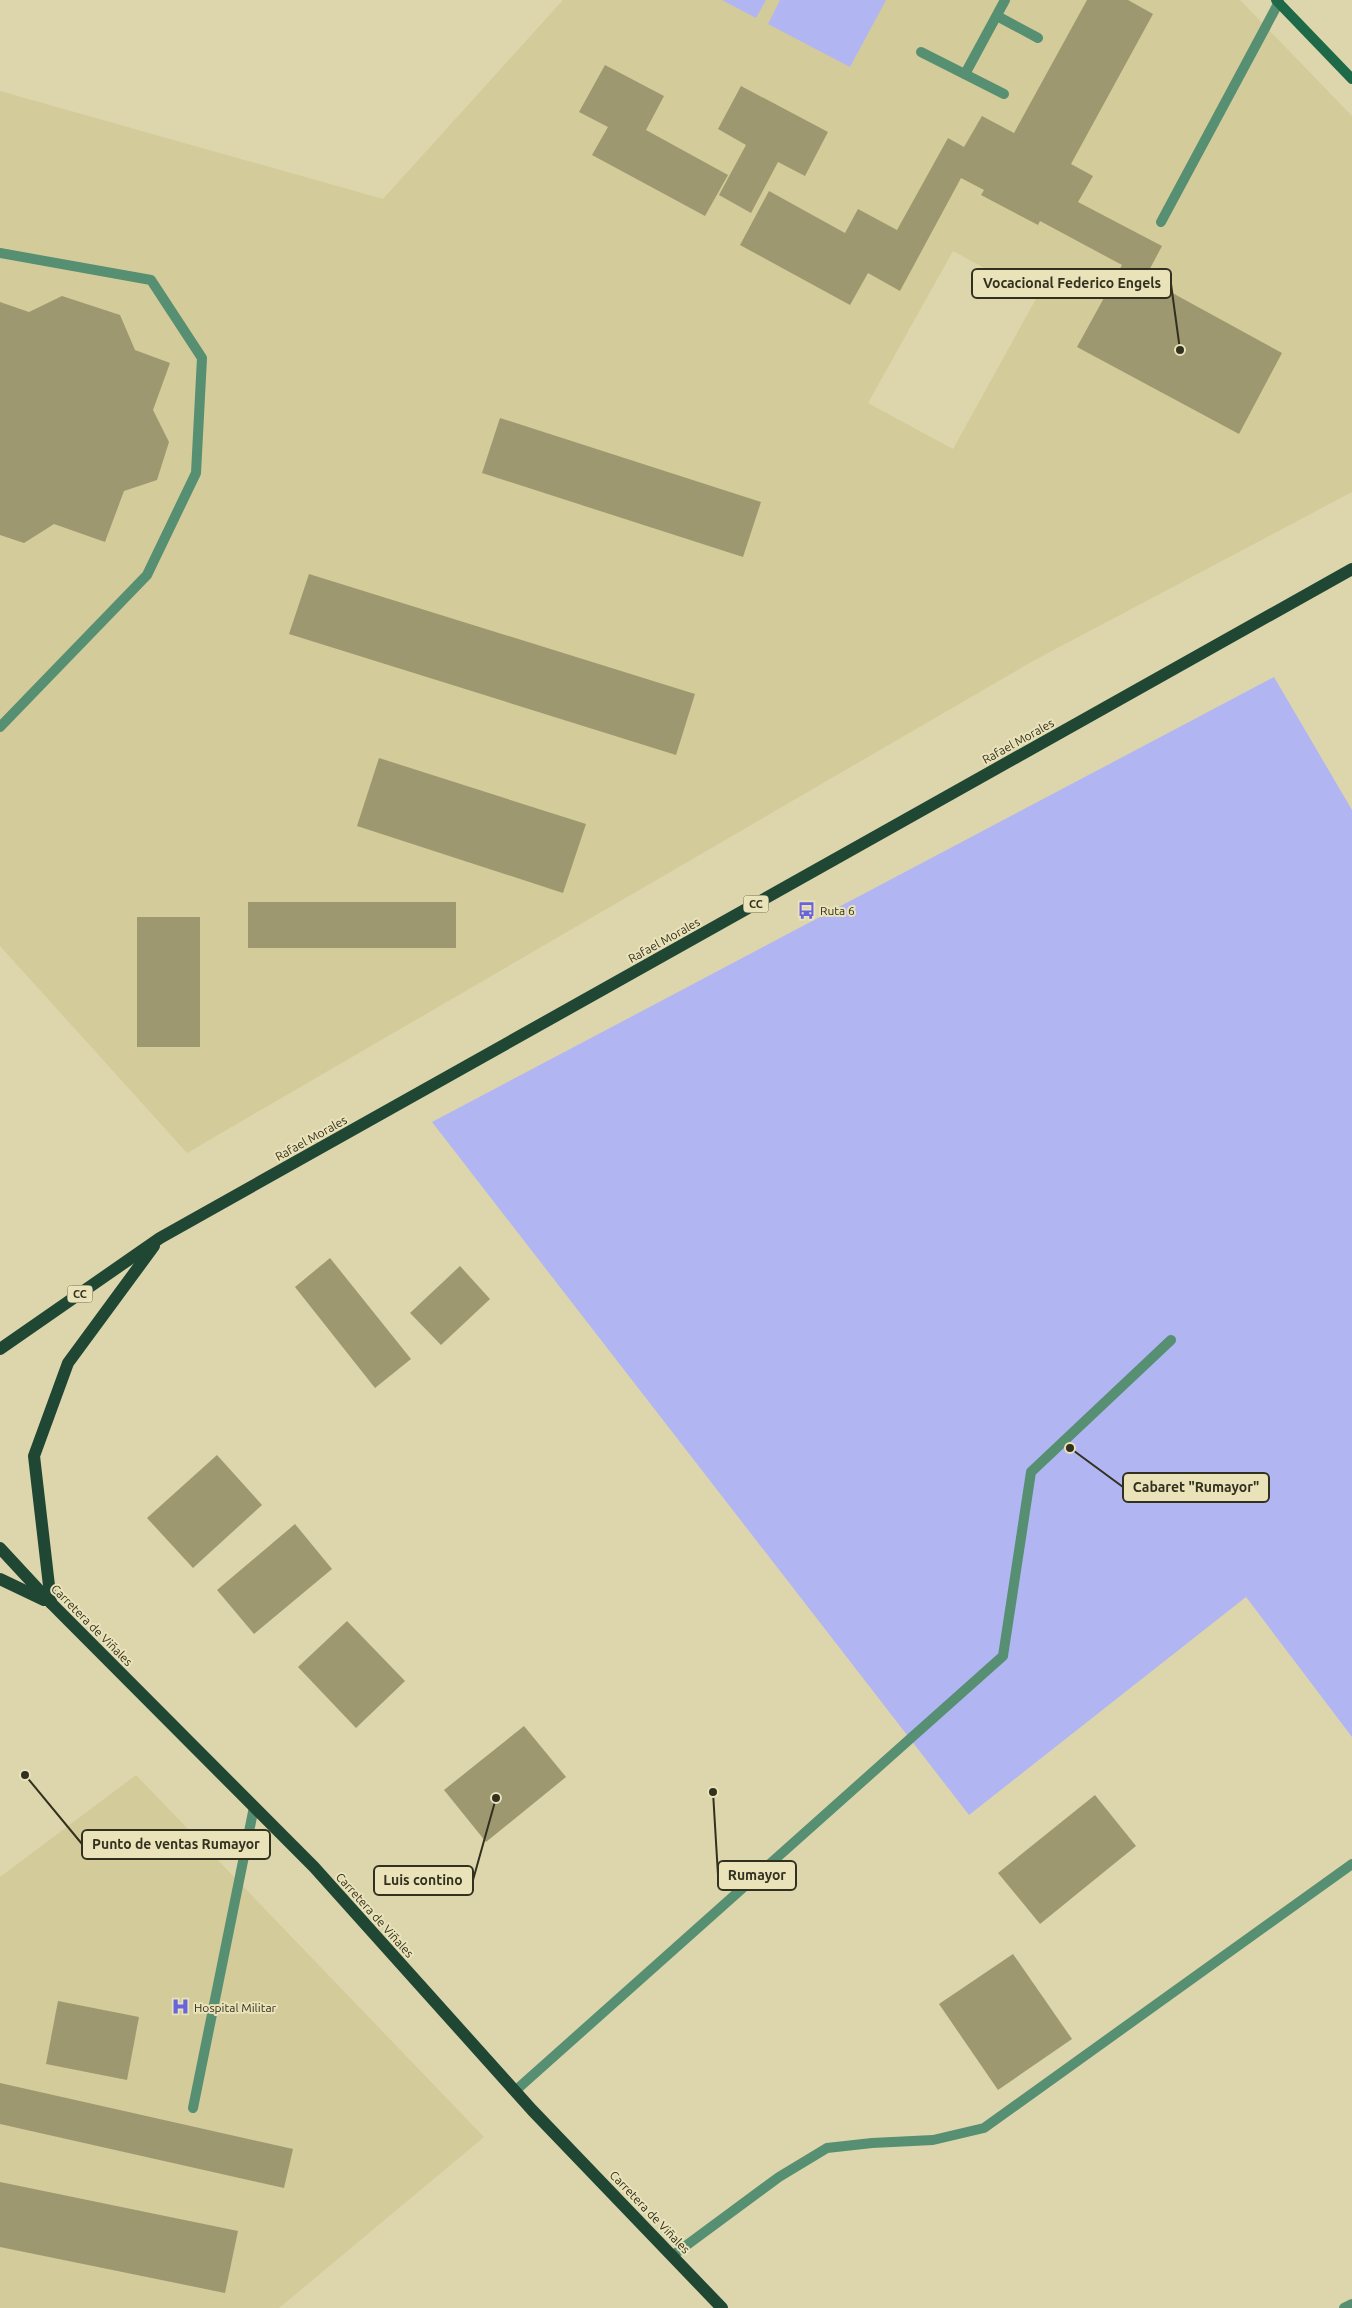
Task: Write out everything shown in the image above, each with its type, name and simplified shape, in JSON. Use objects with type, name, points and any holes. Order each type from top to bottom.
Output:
[{"type":"main road","points":[[1277,1],[1352,79]]},
{"type":"main road","name":"Rafael Morales","points":[[0,1350],[160,1238],[1352,569]]},
{"type":"main road","points":[[51,1603],[34,1456],[68,1363],[160,1238]]},
{"type":"main road","name":"Carretera de Viñales","points":[[0,1548],[51,1603],[314,1867],[515,2091],[722,2308]]},
{"type":"main road","points":[[0,1579],[51,1603]]},
{"type":"lane","points":[[965,74],[1005,0]]},
{"type":"lane","points":[[1161,222],[1277,1]]},
{"type":"lane","points":[[997,16],[1038,38]]},
{"type":"lane","points":[[921,52],[1004,94]]},
{"type":"lane","points":[[0,253],[151,280],[202,358],[196,473],[147,575],[0,727]]},
{"type":"lane","points":[[515,2091],[1003,1656],[1031,1472],[1171,1340]]},
{"type":"lane","points":[[193,2108],[254,1807]]},
{"type":"lane","points":[[672,2256],[779,2177],[827,2148],[872,2143],[933,2140],[984,2128],[1352,1864]]},
{"type":"lane","points":[[1344,2308],[1352,2304]]},
{"type":"shaded area","points":[[563,0],[1240,0],[1352,116],[1352,492],[1033,661],[187,1153],[0,946],[0,91],[383,199]],"holes":[[[953,251],[1037,297],[953,449],[868,403]]]},
{"type":"shaded area","points":[[722,0],[766,0],[756,18]]},
{"type":"shaded area","points":[[780,0],[886,0],[850,67],[768,24]]},
{"type":"shaded area","points":[[1274,677],[1352,810],[1352,1737],[1246,1597],[969,1815],[432,1122]]},
{"type":"shaded area","name":"Hospital Militar","points":[[136,1775],[484,2137],[279,2308],[0,2308],[0,1877]]},
{"type":"building","points":[[1087,0],[1128,0],[1153,14],[1071,164],[1093,176],[1078,202],[1162,246],[1145,278],[1282,353],[1239,434],[1077,347],[1122,265],[1040,221],[1038,225],[981,195],[984,190],[961,178],[900,291],[868,273],[850,305],[740,245],[769,191],[845,233],[858,209],[897,230],[948,138],[964,147],[982,116],[1014,133]]},
{"type":"building","points":[[605,65],[664,96],[646,130],[728,175],[705,216],[592,155],[608,127],[579,112]]},
{"type":"building","points":[[741,86],[828,132],[805,176],[778,162],[751,213],[719,195],[746,145],[718,129]]},
{"type":"building","points":[[62,296],[120,315],[135,350],[170,363],[153,410],[169,442],[157,480],[124,491],[105,542],[54,524],[24,543],[0,535],[0,302],[29,312]]},
{"type":"building","points":[[500,418],[761,502],[743,557],[482,473]]},
{"type":"building","points":[[309,574],[695,694],[676,755],[289,634]]},
{"type":"building","points":[[379,758],[586,824],[563,893],[357,826]]},
{"type":"building","points":[[248,902],[456,902],[456,948],[248,948]]},
{"type":"building","points":[[137,917],[200,917],[200,1047],[137,1047]]},
{"type":"building","points":[[330,1258],[411,1359],[375,1388],[295,1287]]},
{"type":"building","points":[[460,1266],[490,1299],[441,1345],[410,1313]]},
{"type":"building","points":[[217,1455],[262,1505],[193,1568],[147,1518]]},
{"type":"building","points":[[295,1524],[332,1569],[254,1634],[217,1590]]},
{"type":"building","points":[[347,1621],[405,1681],[356,1728],[298,1667]]},
{"type":"building","points":[[524,1726],[566,1777],[486,1842],[444,1790]]},
{"type":"building","points":[[1095,1795],[1136,1846],[1040,1924],[998,1873]]},
{"type":"building","points":[[1013,1954],[1072,2039],[998,2090],[939,2004]]},
{"type":"building","points":[[58,2001],[139,2017],[127,2080],[46,2064]]},
{"type":"building","points":[[0,2083],[293,2149],[284,2188],[0,2124]]},
{"type":"building","points":[[0,2182],[238,2231],[225,2293],[0,2247]]},
{"type":"place","name":"Vocacional Federico Engels","points":[[1180,350]]},
{"type":"place","name":"Ruta 6","points":[[806,910]]},
{"type":"place","name":"Cabaret \"Rumayor\"","points":[[1070,1448]]},
{"type":"place","name":"Punto de ventas Rumayor","points":[[25,1775]]},
{"type":"place","name":"Rumayor","points":[[713,1792]]},
{"type":"place","name":"Luis contino","points":[[496,1798]]},
{"type":"place","name":"Hospital Militar","points":[[180,2007]]}]
